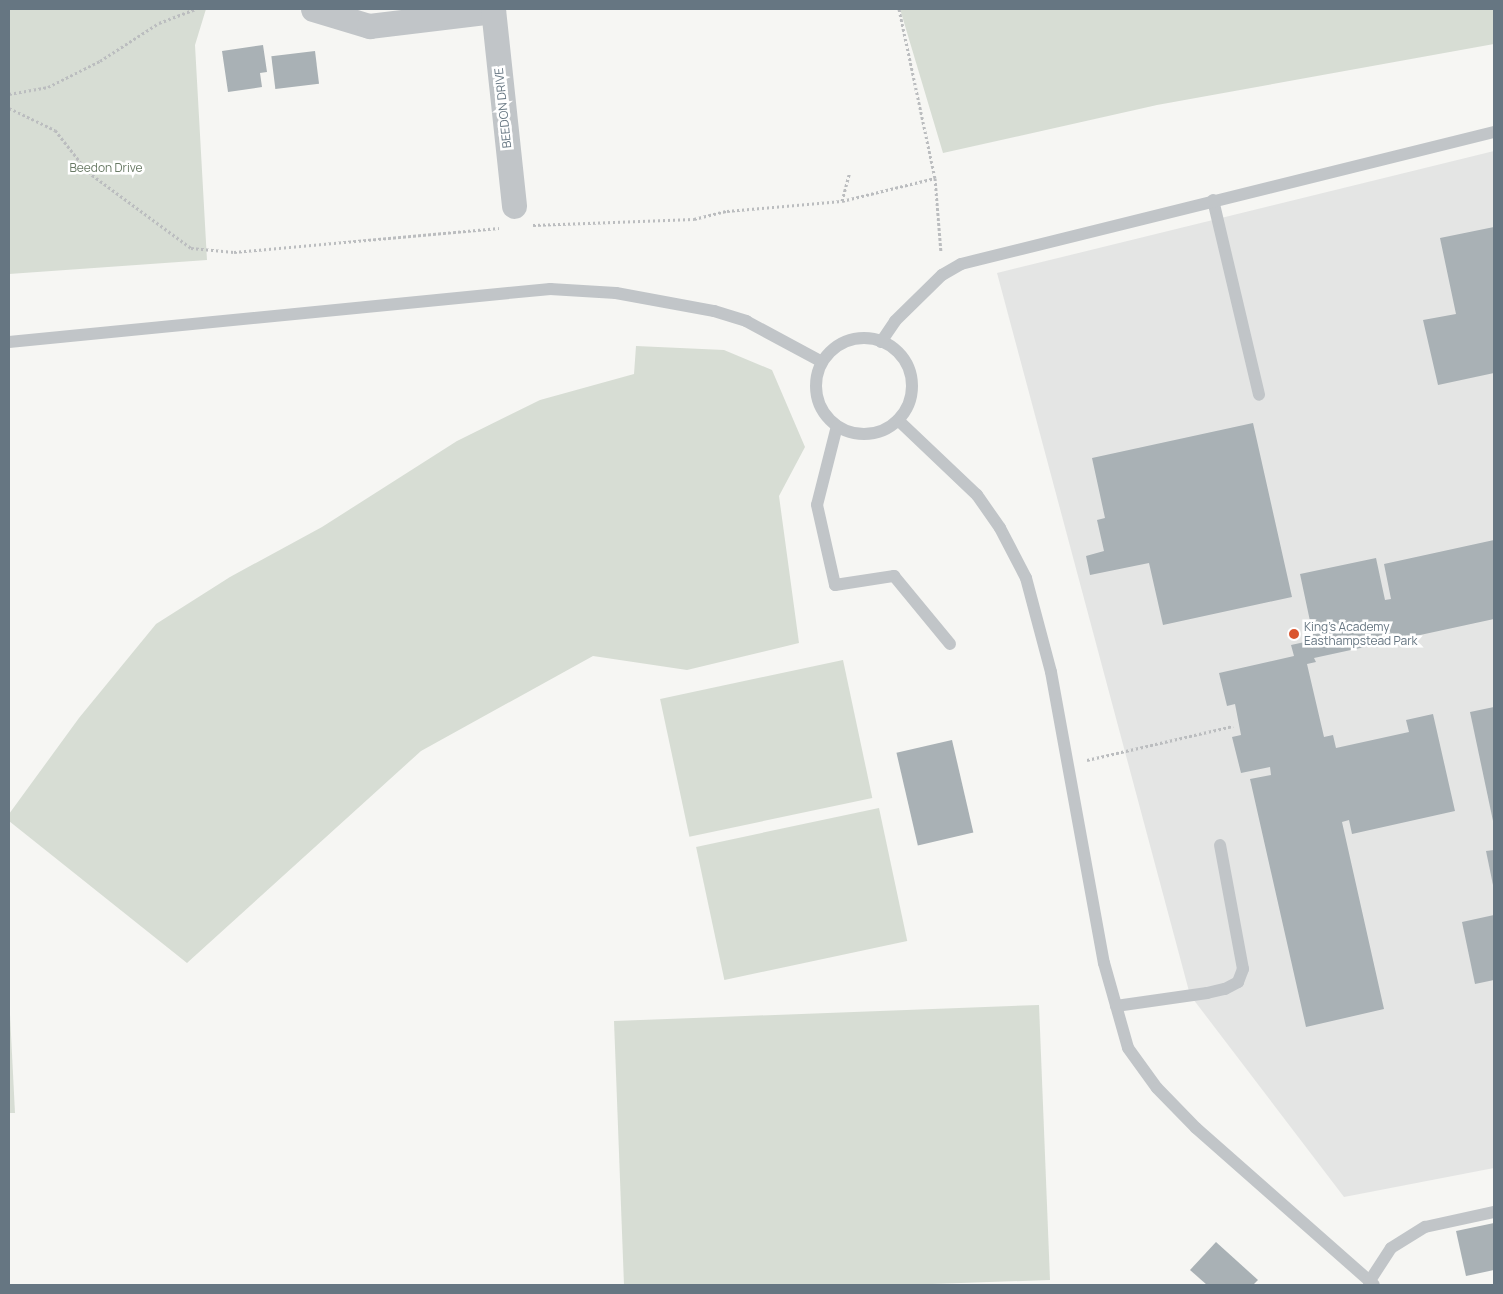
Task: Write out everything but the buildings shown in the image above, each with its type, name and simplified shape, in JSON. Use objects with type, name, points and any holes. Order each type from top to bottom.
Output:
[{"type":"street","points":[[313,9],[369,26],[493,10]]},
{"type":"street","name":"BEEDON DRIVE","points":[[493,10],[514,206]]},
{"type":"lane","points":[[881,342],[895,321],[942,275],[961,264],[1000,252],[1494,132]]},
{"type":"lane","points":[[1213,200],[1259,395]]},
{"type":"lane","points":[[9,342],[550,289],[616,293],[714,311],[753,324],[822,362]]},
{"type":"lane","points":[[865,338],[881,342],[897,352],[907,366],[911,382],[906,408],[898,420],[884,430],[868,434],[852,433],[837,426],[825,415],[817,398],[816,381],[822,362],[835,347],[850,340],[865,338]]},
{"type":"lane","points":[[898,420],[977,494],[1000,528],[1026,578],[1051,672],[1104,963],[1128,1048],[1156,1088],[1275,1200],[1372,1284],[1391,1248],[1425,1227],[1494,1212]]},
{"type":"lane","points":[[837,426],[816,504],[834,584],[894,576],[950,644]]},
{"type":"lane","points":[[1116,1006],[1207,993],[1225,989],[1238,982],[1243,969],[1220,845]]},
{"type":"path","points":[[9,94],[48,86],[100,61],[159,23],[195,9]]},
{"type":"path","points":[[899,9],[935,178],[942,275]]},
{"type":"path","points":[[9,108],[55,130],[88,172],[191,248],[234,252],[502,228]]},
{"type":"path","points":[[842,201],[849,174]]},
{"type":"path","points":[[530,226],[694,219],[727,211],[842,201],[935,178]]},
{"type":"path","points":[[1068,764],[1232,726]]},
{"type":"shaded area","name":"King's Academy Easthampstead Park","points":[[1494,151],[1494,1168],[1344,1197],[1190,995],[997,273]]},
{"type":"green space","name":"Beedon Drive","points":[[9,9],[206,9],[195,45],[207,260],[9,274]]},
{"type":"green space","points":[[900,9],[1494,9],[1494,44],[1157,105],[943,153]]},
{"type":"green space","points":[[636,346],[724,350],[772,370],[805,447],[779,496],[799,643],[687,670],[593,656],[421,751],[187,963],[9,821],[9,814],[79,718],[156,624],[230,577],[322,527],[457,441],[540,400],[634,374]]},
{"type":"green space","points":[[843,660],[872,798],[689,837],[660,699]]},
{"type":"green space","points":[[879,808],[907,941],[724,980],[696,847]]},
{"type":"green space","points":[[9,995],[15,1113],[9,1113]]},
{"type":"green space","points":[[1039,1005],[1050,1280],[904,1285],[624,1285],[614,1021]]},
{"type":"place","name":"King's Academy Easthampstead Park","points":[[1294,634]]}]
